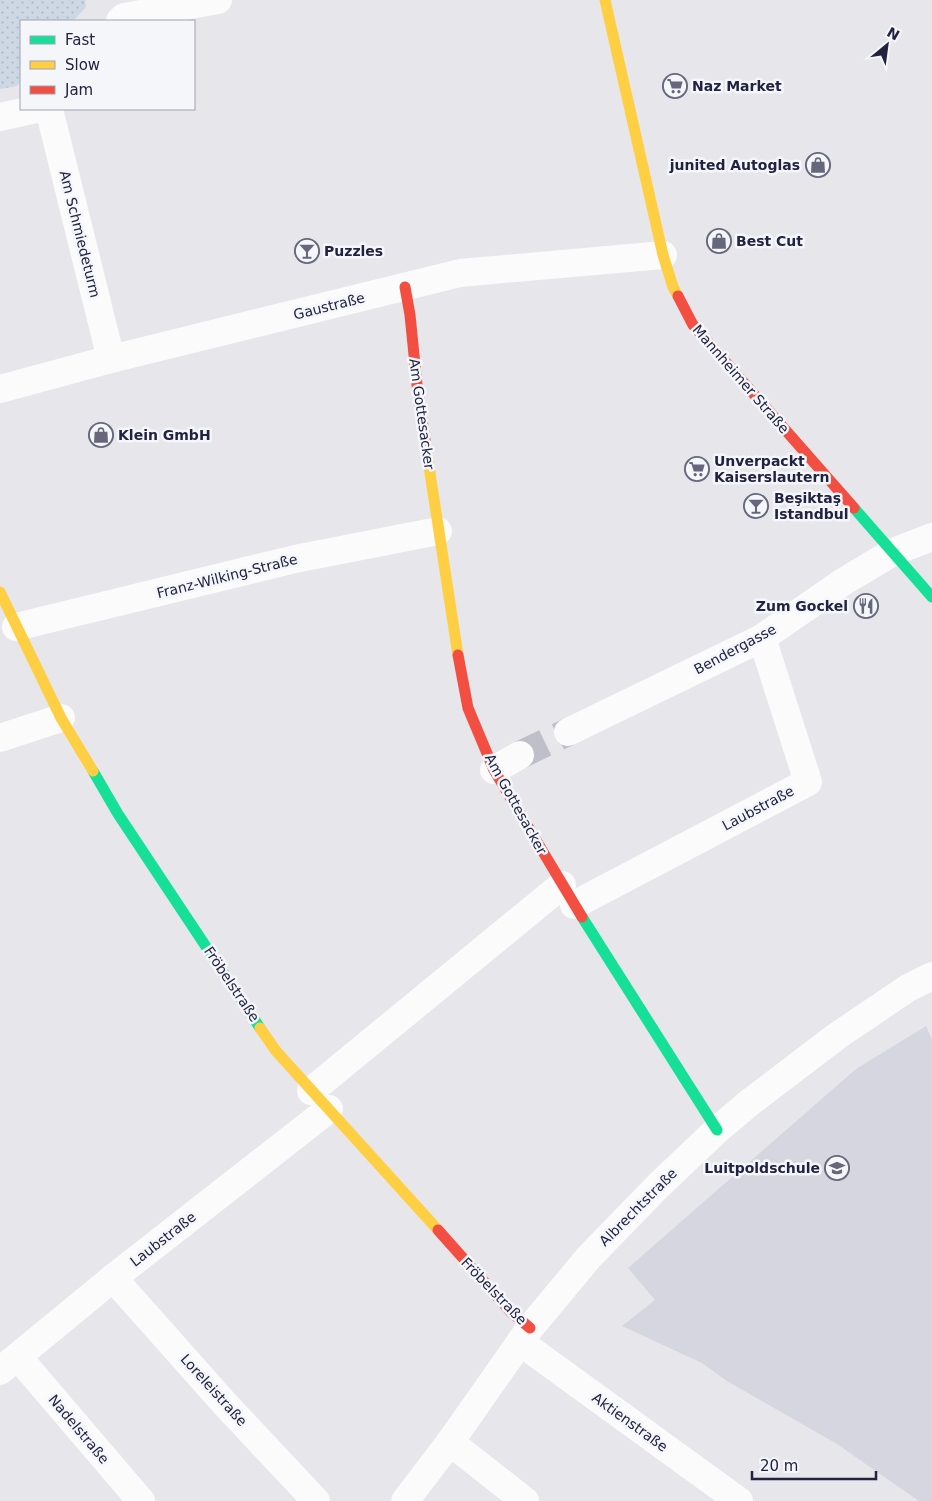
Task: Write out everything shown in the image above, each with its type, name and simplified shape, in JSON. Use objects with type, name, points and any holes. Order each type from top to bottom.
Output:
[{"type":"street","points":[[121,20],[124,17],[218,0]]},
{"type":"street","name":"Mannheimer Straße","points":[[604,0],[664,255],[673,287],[692,325],[932,598]]},
{"type":"street","points":[[0,117],[32,110]]},
{"type":"street","name":"Am Schmiedeturm","points":[[49,110],[111,359]]},
{"type":"street","name":"Gaustraße","points":[[0,389],[111,359],[460,273],[664,255]]},
{"type":"street","name":"Am Gottesacker","points":[[406,287],[417,385],[438,531],[454,636],[468,708],[494,770],[568,895],[717,1130]]},
{"type":"street","name":"Franz-Wilking-Straße","points":[[16,627],[295,559],[438,531]]},
{"type":"street","name":"Bendergasse","points":[[568,732],[762,638],[843,582],[893,552],[932,537]]},
{"type":"street","name":"Fröbelstraße","points":[[0,592],[61,718],[118,814],[276,1051],[511,1312],[525,1335]]},
{"type":"street","name":"Laubstraße","points":[[9,1364],[113,1278],[320,1100],[568,895],[808,782],[762,638]]},
{"type":"street","points":[[0,738],[61,718]]},
{"type":"street","points":[[494,770],[520,755]]},
{"type":"street","name":"Albrechtstraße","points":[[405,1501],[450,1442],[525,1335],[589,1257],[659,1185],[717,1130],[749,1103],[837,1036],[908,988],[932,976]]},
{"type":"street","name":"Loreleistraße","points":[[113,1278],[225,1404],[316,1501]]},
{"type":"street","name":"Aktienstraße","points":[[525,1335],[739,1501]]},
{"type":"street","name":"Nadelstraße","points":[[9,1364],[141,1501]]},
{"type":"street","points":[[450,1442],[525,1501]]},
{"type":"shaded area","points":[[0,0],[85,0],[86,7],[74,20],[20,20],[20,82],[17,86],[0,89]]},
{"type":"shaded area","name":"Luitpoldschule","points":[[926,1026],[932,1040],[932,1501],[919,1501],[837,1444],[727,1381],[702,1363],[622,1326],[655,1300],[628,1268],[856,1069]]},
{"type":"tunnel","points":[[520,755],[568,732]]},
{"type":"traffic: fast","points":[[854,508],[932,597]]},
{"type":"traffic: fast","points":[[93,771],[118,814],[260,1028]]},
{"type":"traffic: fast","points":[[582,917],[717,1130]]},
{"type":"traffic: slow","points":[[605,0],[663,255],[673,287],[678,296]]},
{"type":"traffic: slow","points":[[426,447],[458,655]]},
{"type":"traffic: slow","points":[[0,592],[61,718],[93,771]]},
{"type":"traffic: slow","points":[[260,1028],[276,1051],[438,1230]]},
{"type":"traffic: jam","points":[[405,287],[426,447]]},
{"type":"traffic: jam","points":[[678,296],[693,325],[854,508]]},
{"type":"traffic: jam","points":[[458,655],[468,708],[494,770],[582,917]]},
{"type":"traffic: jam","points":[[438,1230],[511,1312],[530,1328]]},
{"type":"place","name":"Naz Market","points":[[675,86]]},
{"type":"place","name":"junited Autoglas","points":[[818,165]]},
{"type":"place","name":"Best Cut","points":[[719,241]]},
{"type":"place","name":"Puzzles","points":[[307,251]]},
{"type":"place","name":"Klein GmbH","points":[[101,435]]},
{"type":"place","name":"Unverpackt Kaiserslautern","points":[[697,469]]},
{"type":"place","name":"Beşiktaş Istandbul","points":[[756,506]]},
{"type":"place","name":"Zum Gockel","points":[[866,606]]},
{"type":"place","name":"Luitpoldschule","points":[[837,1168]]}]
